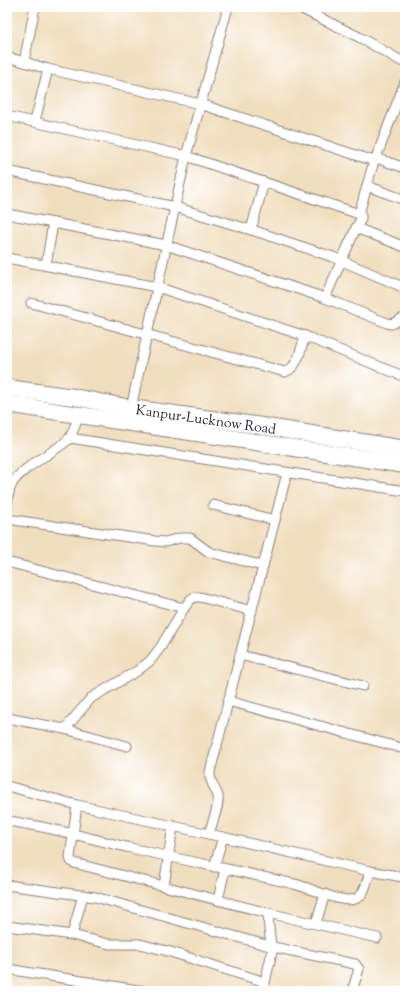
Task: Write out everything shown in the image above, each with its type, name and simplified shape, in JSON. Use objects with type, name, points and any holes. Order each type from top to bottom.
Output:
[{"type":"highway","name":"Kanpur-Lucknow Road","points":[[7,388],[74,397],[131,408],[255,425],[405,449]]},
{"type":"highway","name":"Kanpur-Lucknow Road","points":[[7,404],[405,465]]},
{"type":"street","points":[[24,62],[35,7]]},
{"type":"street","points":[[131,408],[186,156],[228,7]]},
{"type":"street","points":[[298,7],[359,37],[405,63]]},
{"type":"street","points":[[7,58],[200,104],[375,160],[405,168]]},
{"type":"street","points":[[35,121],[48,69]]},
{"type":"street","points":[[326,298],[361,218],[359,214],[375,160],[404,87]]},
{"type":"street","points":[[7,116],[35,121],[94,136],[186,156],[359,214]]},
{"type":"street","points":[[7,171],[175,207],[251,230],[342,261],[405,288]]},
{"type":"street","points":[[251,230],[264,182]]},
{"type":"street","points":[[368,186],[405,200]]},
{"type":"street","points":[[7,214],[166,245],[326,298],[387,323],[392,324],[405,316]]},
{"type":"street","points":[[46,265],[53,223]]},
{"type":"street","points":[[356,228],[405,247]]},
{"type":"street","points":[[7,258],[157,287],[305,336],[405,377]]},
{"type":"street","points":[[31,304],[285,372],[293,367],[305,336]]},
{"type":"street","points":[[7,506],[8,494],[18,475],[70,438],[79,416]]},
{"type":"street","points":[[70,438],[405,491]]},
{"type":"street","points":[[209,834],[218,801],[218,796],[209,778],[210,772],[287,473]]},
{"type":"street","points":[[213,505],[275,520]]},
{"type":"street","points":[[7,519],[154,541],[165,542],[180,538],[190,538],[209,552],[263,566]]},
{"type":"street","points":[[7,562],[184,608]]},
{"type":"street","points":[[65,729],[91,698],[137,671],[150,660],[160,648],[184,608],[194,597],[200,597],[252,611]]},
{"type":"street","points":[[240,655],[363,686]]},
{"type":"street","points":[[228,701],[405,749]]},
{"type":"street","points":[[7,718],[65,729],[127,746]]},
{"type":"street","points":[[7,786],[76,805],[370,871],[403,877]]},
{"type":"street","points":[[76,805],[70,857],[74,863],[268,913],[377,938]]},
{"type":"street","points":[[7,821],[41,827],[294,884],[347,900],[359,898],[370,871]]},
{"type":"street","points":[[164,886],[172,826]]},
{"type":"street","points":[[214,867],[223,837]]},
{"type":"street","points":[[218,900],[225,869]]},
{"type":"street","points":[[7,885],[95,897],[273,947],[355,964],[359,969],[352,991]]},
{"type":"street","points":[[316,923],[325,894]]},
{"type":"street","points":[[72,936],[83,895]]},
{"type":"street","points":[[7,926],[72,936],[109,944],[140,944],[171,952],[264,986],[273,947],[269,929],[268,913]]},
{"type":"street","points":[[7,969],[144,991]]}]
